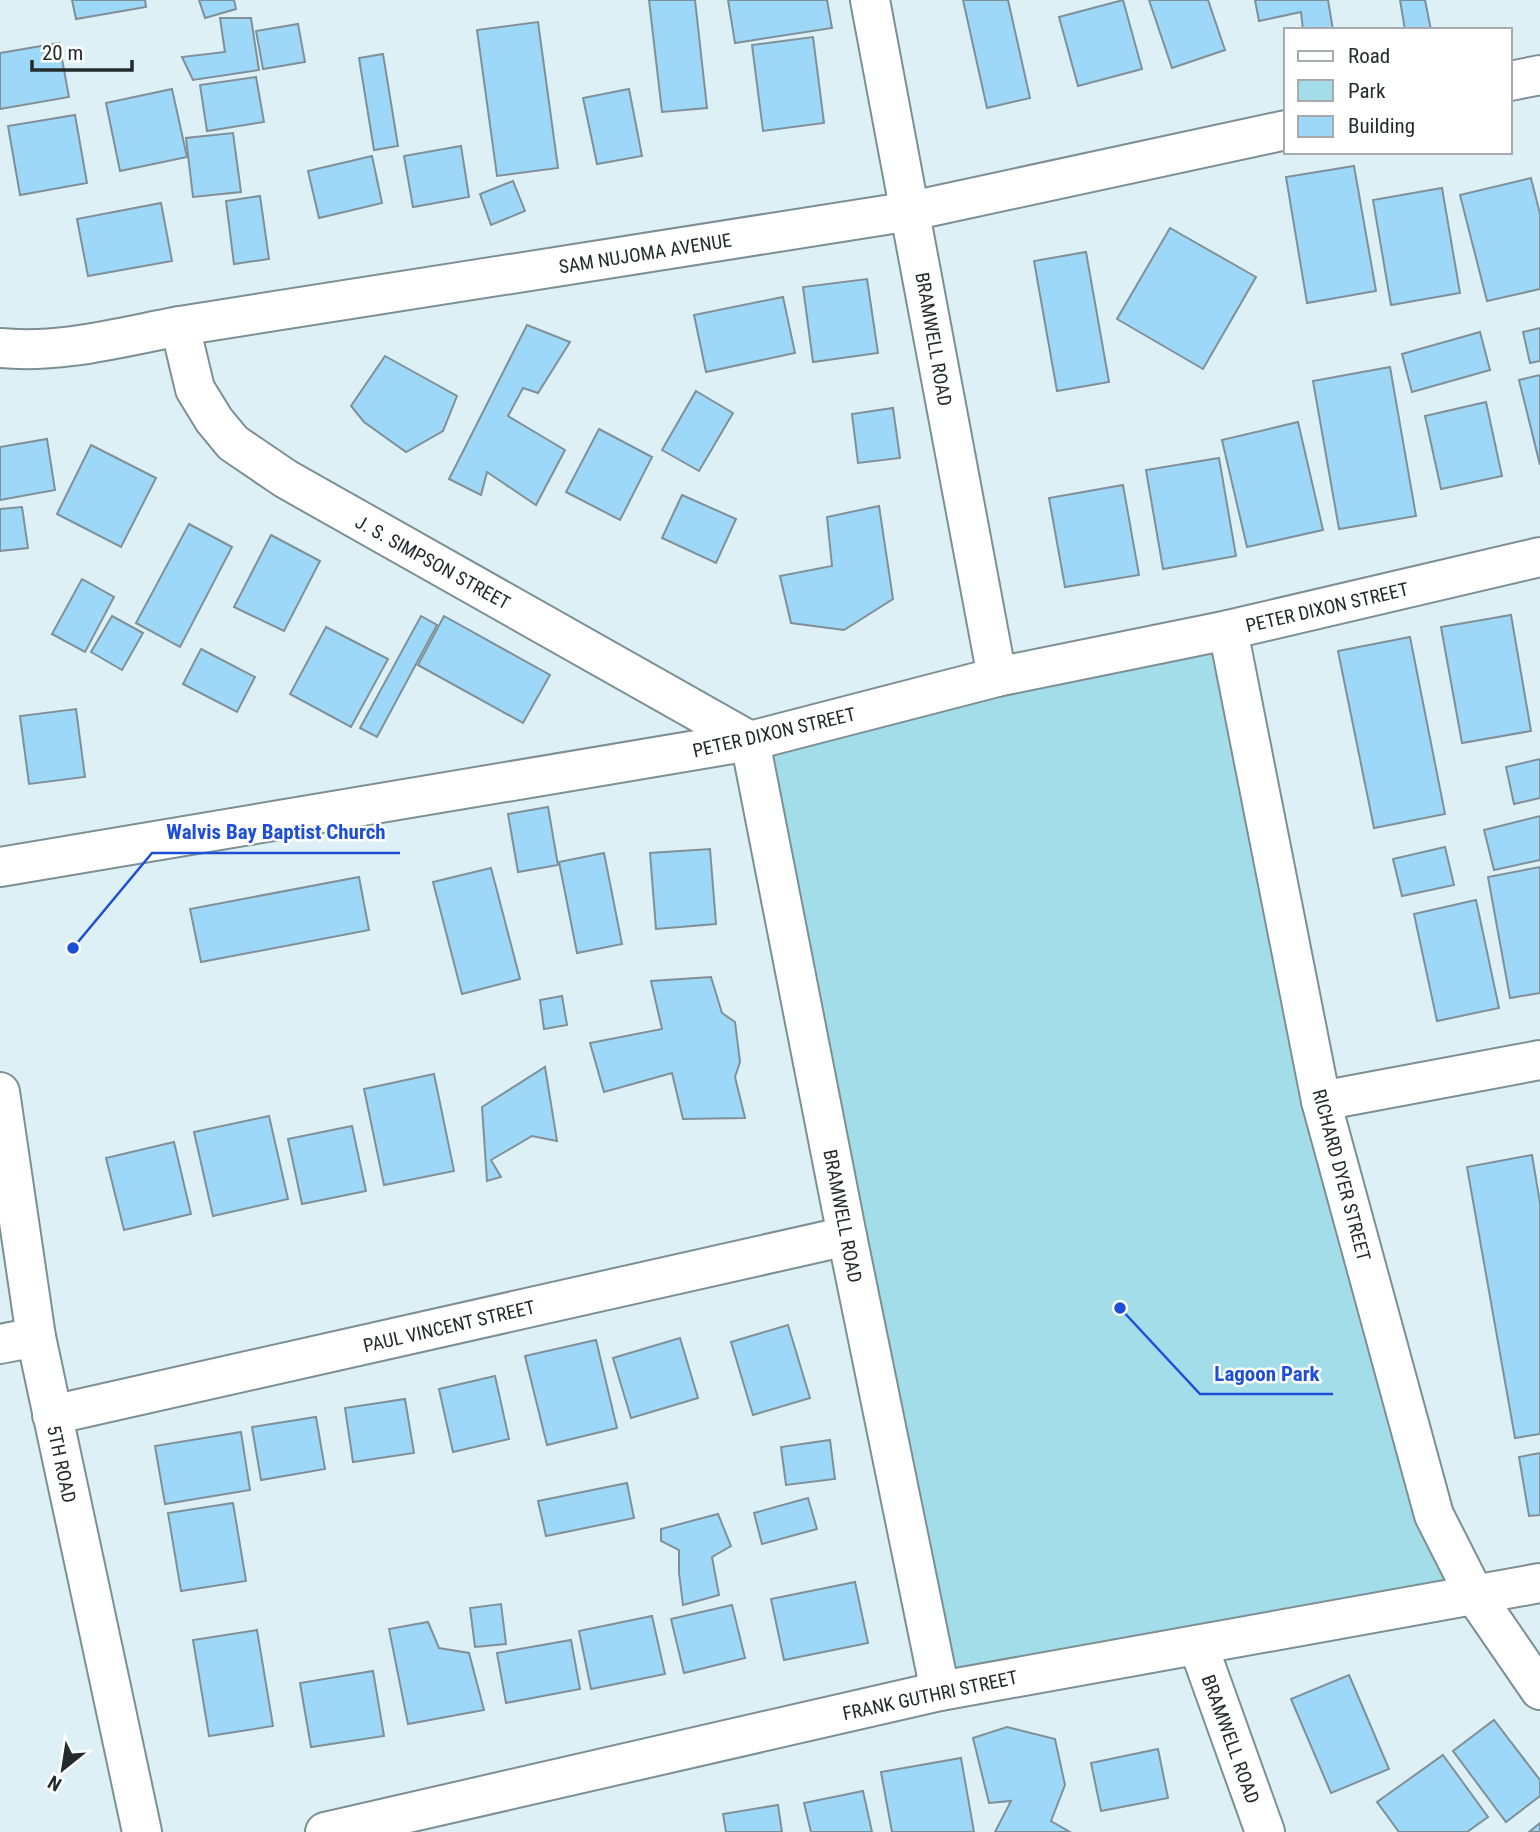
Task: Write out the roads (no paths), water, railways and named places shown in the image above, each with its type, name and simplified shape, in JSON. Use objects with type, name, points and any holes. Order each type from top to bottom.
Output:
[{"type":"street","name":"BRAMWELL ROAD","points":[[870,0],[997,677]]},
{"type":"street","points":[[1512,81],[1540,75]]},
{"type":"street","name":"SAM NUJOMA AVENUE","points":[[0,348],[20,350],[75,346],[180,326],[911,211],[1284,130]]},
{"type":"street","name":"J. S. SIMPSON STREET","points":[[180,326],[195,390],[233,443],[286,479],[750,741]]},
{"type":"street","name":"PETER DIXON STREET","points":[[0,867],[750,741],[997,677],[1227,630],[1540,557]]},
{"type":"street","name":"RICHARD DYER STREET","points":[[1227,630],[1321,1101],[1434,1515],[1474,1594],[1540,1690]]},
{"type":"street","name":"BRAMWELL ROAD","points":[[750,741],[940,1691]]},
{"type":"street","points":[[1321,1101],[1540,1060]]},
{"type":"street","name":"5TH ROAD","points":[[0,1092],[18,1341],[52,1415],[142,1832]]},
{"type":"street","name":"PAUL VINCENT STREET","points":[[52,1415],[847,1236]]},
{"type":"street","name":"FRANK GUTHRI STREET","points":[[325,1832],[940,1691],[1540,1583]]},
{"type":"street","name":"BRAMWELL ROAD","points":[[1198,1645],[1265,1832]]},
{"type":"place","name":"Walvis Bay Baptist Church","points":[[73,948]]},
{"type":"place","name":"Lagoon Park","points":[[1120,1308]]}]
